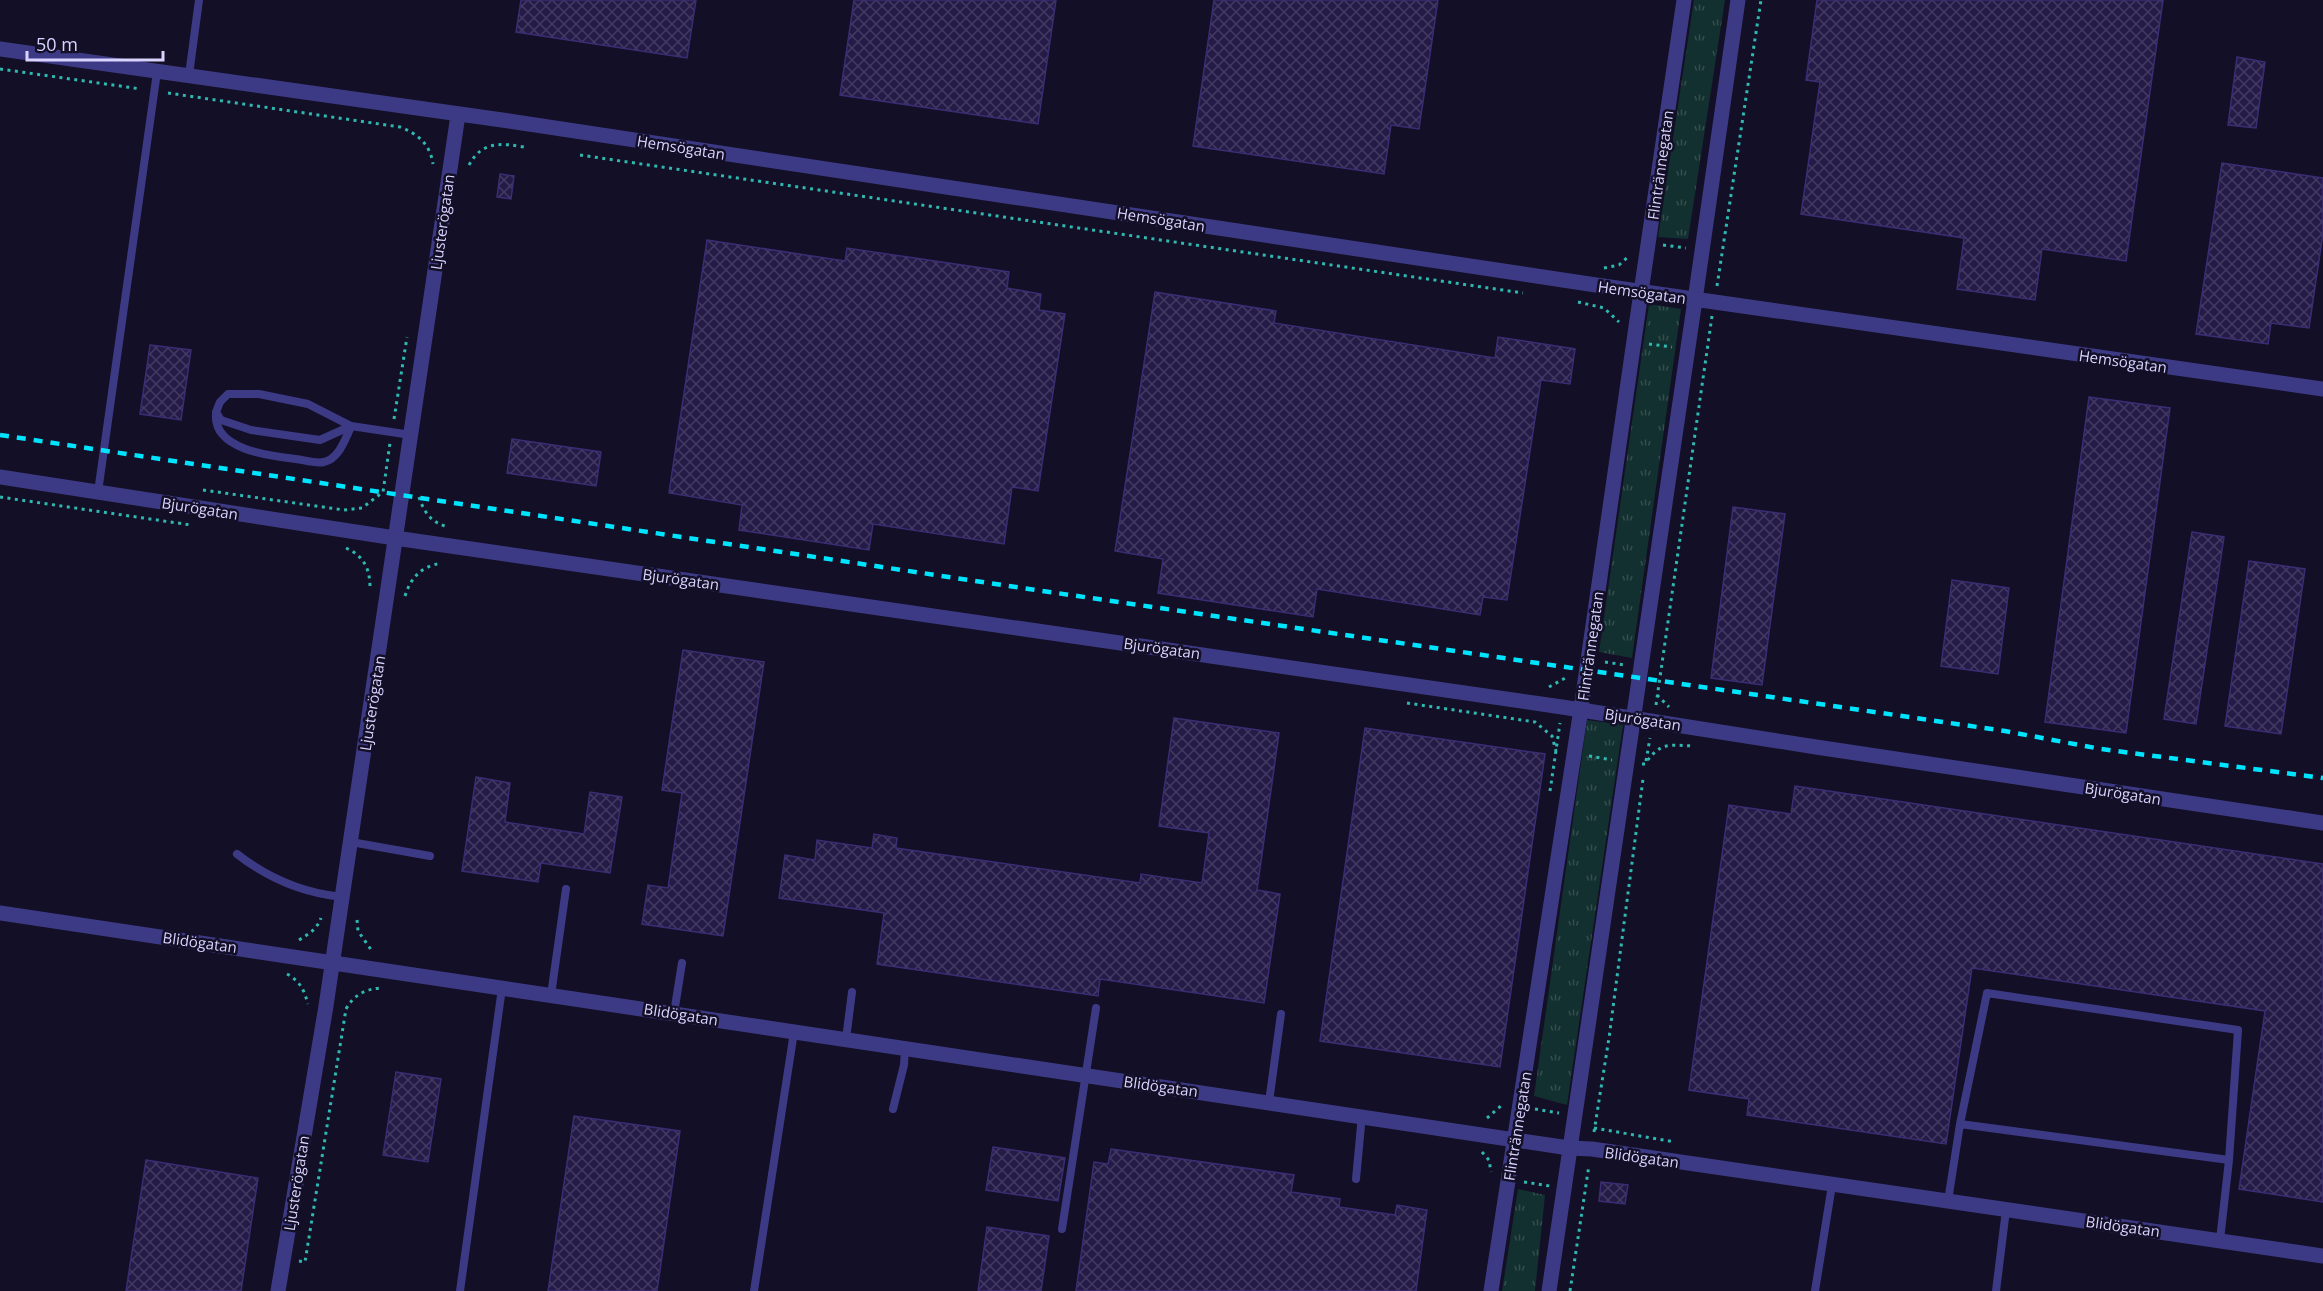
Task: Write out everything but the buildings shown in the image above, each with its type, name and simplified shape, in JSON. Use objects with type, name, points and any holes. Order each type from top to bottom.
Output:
[{"type":"street","name":"Flintrännegatan","points":[[1491,1291],[1581,710],[1684,0]]},
{"type":"street","points":[[1549,1291],[1635,718],[1738,0]]},
{"type":"street","name":"Hemsögatan","points":[[0,50],[189,75],[1714,303],[2323,390]]},
{"type":"street","name":"Ljusterögatan","points":[[278,1291],[351,842],[458,115]]},
{"type":"street","name":"Bjurögatan","points":[[0,477],[396,538],[1635,718],[2323,823]]},
{"type":"street","name":"Blidögatan","points":[[0,913],[1362,1115],[1569,1148],[1592,1149],[2323,1256]]},
{"type":"lane","points":[[189,75],[199,0]]},
{"type":"lane","points":[[98,492],[157,72]]},
{"type":"lane","points":[[351,426],[338,453],[324,462],[265,455],[238,446],[222,434],[215,422],[220,402],[228,394],[259,394],[308,404],[351,426],[411,435]]},
{"type":"lane","points":[[216,412],[221,420],[251,430],[320,440],[351,426]]},
{"type":"lane","points":[[351,842],[430,856]]},
{"type":"lane","points":[[237,854],[258,871],[283,883],[325,895],[342,897]]},
{"type":"lane","points":[[551,995],[566,889]]},
{"type":"lane","points":[[674,1013],[682,963]]},
{"type":"lane","points":[[460,1291],[501,988]]},
{"type":"lane","points":[[846,1039],[852,992]]},
{"type":"lane","points":[[1947,1202],[1960,1124],[1987,993],[2238,1030],[2229,1160],[2220,1240]]},
{"type":"lane","points":[[1062,1229],[1096,1008]]},
{"type":"lane","points":[[1269,1102],[1281,1014]]},
{"type":"lane","points":[[754,1291],[794,1032]]},
{"type":"lane","points":[[892,1109],[904,1065],[905,1048]]},
{"type":"lane","points":[[1356,1179],[1362,1115]]},
{"type":"lane","points":[[1960,1124],[2229,1160]]},
{"type":"lane","points":[[1815,1291],[1832,1185]]},
{"type":"lane","points":[[1996,1291],[2006,1210]]},
{"type":"path","points":[[1714,303],[1761,0]]},
{"type":"path","points":[[0,69],[400,127],[411,131],[427,145],[433,164]]},
{"type":"path","points":[[466,169],[472,159],[499,143],[524,147]]},
{"type":"path","points":[[580,155],[1523,293]]},
{"type":"path","points":[[1648,243],[1722,253]]},
{"type":"path","points":[[1598,268],[1619,265],[1629,256]]},
{"type":"path","points":[[1578,302],[1604,308],[1620,322]]},
{"type":"path","points":[[193,488],[344,510],[362,508],[383,492],[408,327]]},
{"type":"path","points":[[1634,341],[1707,352]]},
{"type":"path","points":[[404,598],[409,583],[419,571],[430,565],[452,562],[455,529],[431,519],[423,509],[419,498],[421,486]]},
{"type":"path","points":[[0,497],[200,526]]},
{"type":"path","points":[[341,548],[357,554],[367,565],[370,577],[369,593]]},
{"type":"path","points":[[1588,659],[1660,670]]},
{"type":"path","points":[[1405,703],[1535,722],[1552,736],[1556,751],[1628,763],[1645,764],[1654,751],[1666,745],[1698,746]]},
{"type":"path","points":[[297,941],[318,925],[325,895]]},
{"type":"path","points":[[358,910],[358,931],[366,944],[379,956]]},
{"type":"path","points":[[273,953],[270,970],[289,974],[297,980],[304,990],[308,1003],[306,1015]]},
{"type":"path","points":[[284,1259],[305,1262],[346,1009],[360,993],[385,988]]},
{"type":"path","points":[[1479,1119],[1494,1114],[1503,1105],[1576,1115]]},
{"type":"path","points":[[1570,1291],[1592,1149]]},
{"type":"path","points":[[1478,1150],[1489,1160],[1492,1177],[1585,1192]]},
{"type":"green space","points":[[1694,0],[1725,0],[1688,239],[1658,237]]},
{"type":"green space","points":[[1649,304],[1681,309],[1632,658],[1599,652]]},
{"type":"green space","points":[[1587,720],[1623,725],[1567,1105],[1534,1096]]},
{"type":"green space","points":[[1518,1189],[1545,1195],[1535,1291],[1502,1291]]},
{"type":"railway","points":[[0,435],[1029,589],[2005,731],[2101,749],[2323,778]]}]
